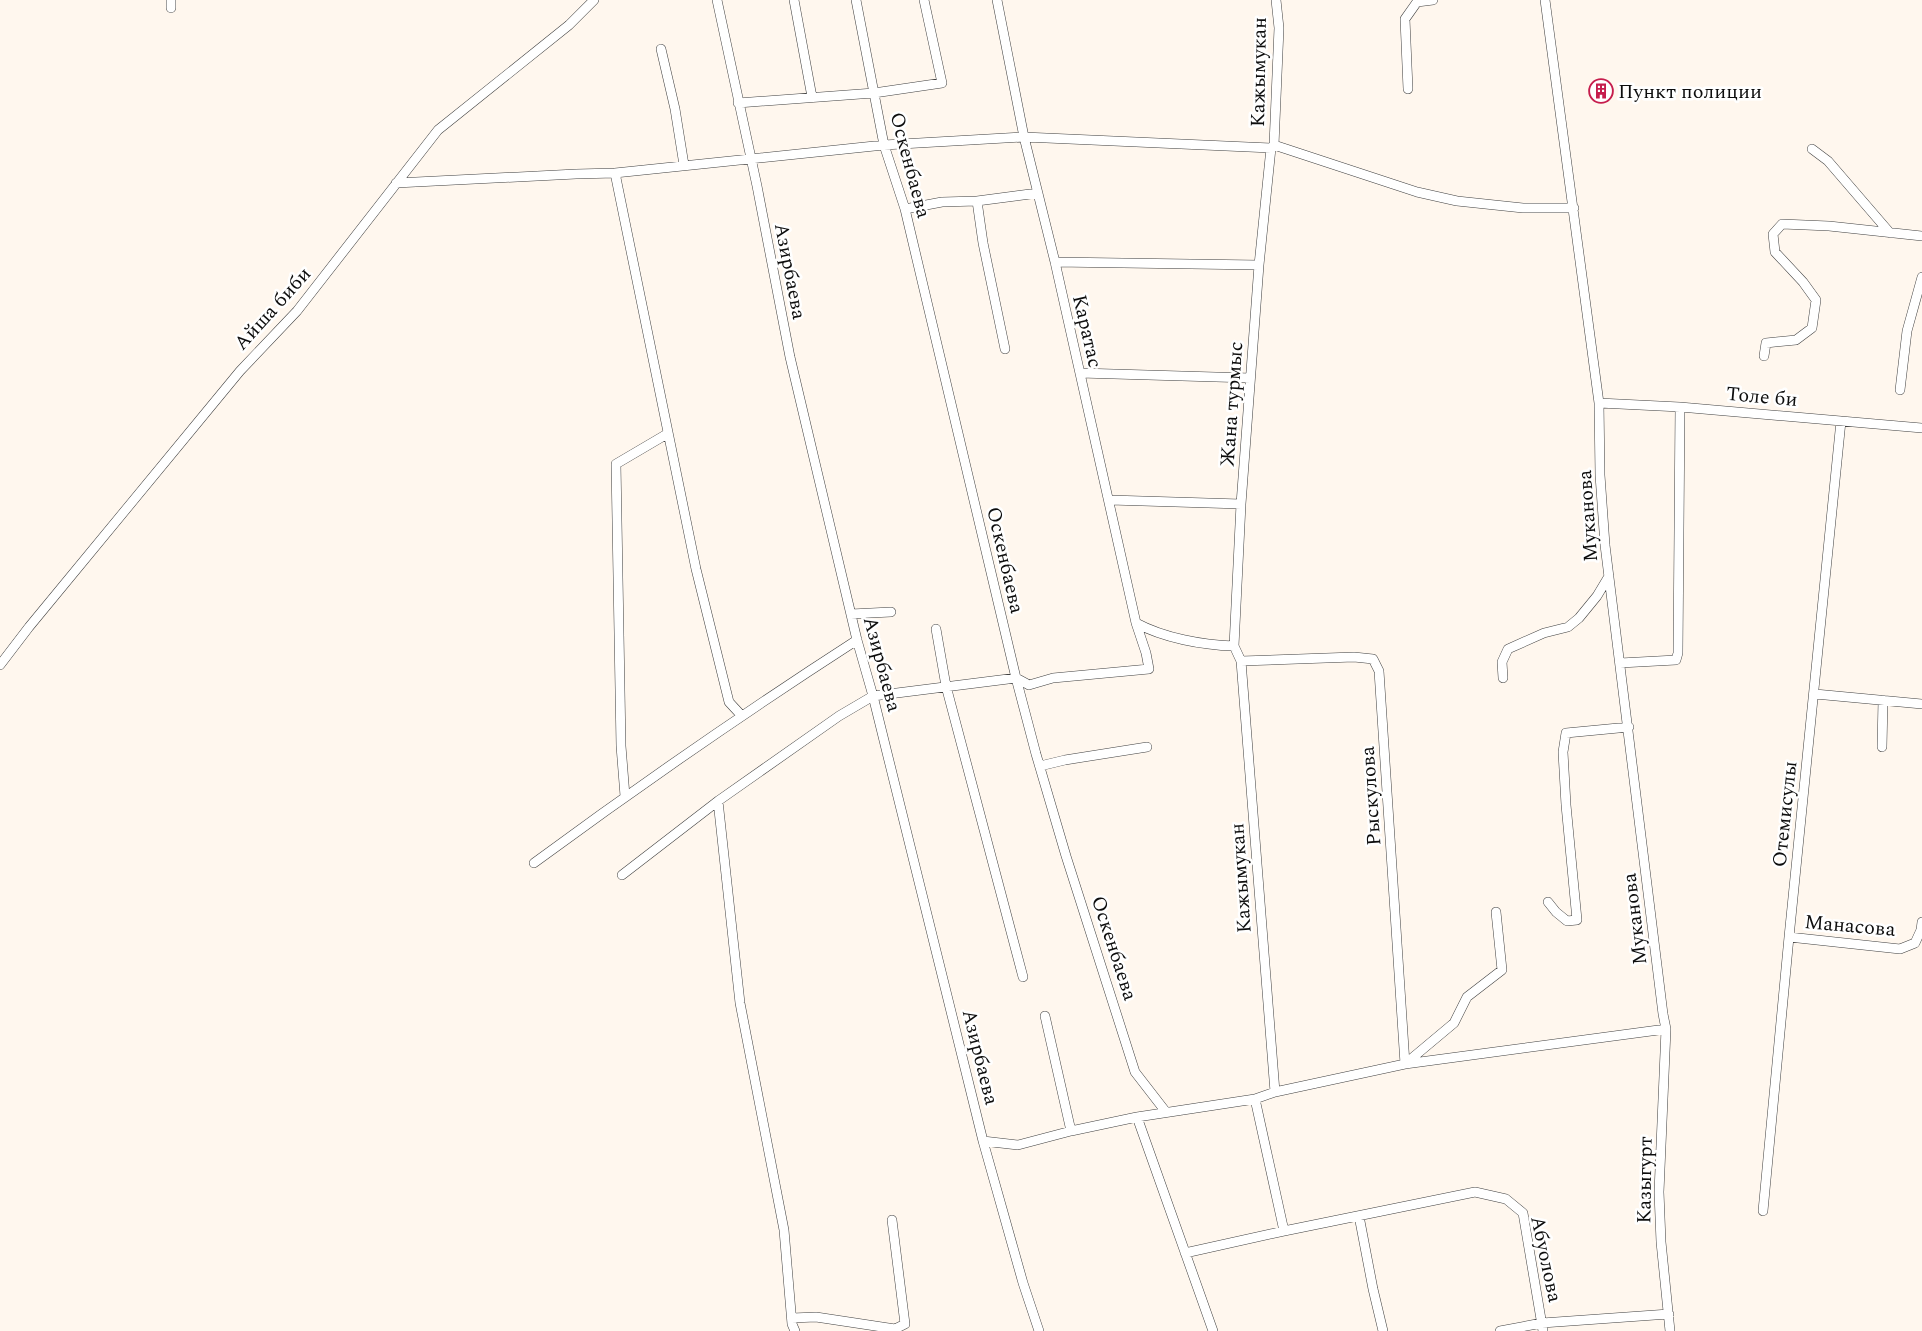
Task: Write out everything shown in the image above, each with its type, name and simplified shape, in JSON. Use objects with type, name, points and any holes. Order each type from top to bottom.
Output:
[{"type":"street","name":"Айша биби","points":[[0,665],[29,627],[240,371],[297,311],[438,130],[562,31],[594,0]]},
{"type":"street","name":"Азирбаева","points":[[717,0],[757,186],[790,357],[857,640],[873,696],[983,1141],[1023,1283],[1039,1331]]},
{"type":"street","points":[[794,0],[812,97]]},
{"type":"street","name":"Оскенбаева","points":[[856,0],[884,145],[905,209],[1016,678],[1040,766],[1136,1072],[1166,1112]]},
{"type":"street","points":[[738,103],[874,93],[942,83],[924,0]]},
{"type":"street","name":"Каратас","points":[[997,0],[1024,137],[1110,500],[1136,622],[1149,669],[1053,678],[1029,685],[1016,678]]},
{"type":"street","name":"Кажымукан","points":[[1273,146],[1279,28],[1276,0]]},
{"type":"street","points":[[1408,89],[1406,19],[1417,2],[1433,0]]},
{"type":"street","name":"Муканова","points":[[1545,0],[1599,403],[1600,475],[1609,576],[1666,1028]]},
{"type":"street","points":[[661,50],[675,109],[684,165]]},
{"type":"street","points":[[396,184],[615,173],[884,145],[1024,137],[1273,146],[1417,192],[1457,201],[1523,208],[1574,208]]},
{"type":"street","name":"Жана турмыс","points":[[1241,661],[1234,646],[1240,504],[1259,265],[1273,146]]},
{"type":"street","points":[[1812,149],[1828,161],[1890,233]]},
{"type":"street","points":[[615,173],[696,569],[729,702],[741,715]]},
{"type":"street","points":[[905,209],[942,202],[977,201],[1038,193]]},
{"type":"street","points":[[977,201],[983,243],[1005,350]]},
{"type":"street","points":[[1764,356],[1766,343],[1796,340],[1812,328],[1816,300],[1803,282],[1775,252],[1773,234],[1782,224],[1830,226],[1922,236]]},
{"type":"street","points":[[1055,262],[1259,265]]},
{"type":"street","points":[[1900,390],[1907,331],[1922,277]]},
{"type":"street","points":[[1080,373],[1250,378]]},
{"type":"street","name":"Толе би","points":[[1599,403],[1680,407],[1922,428]]},
{"type":"street","points":[[1620,663],[1676,660],[1678,653],[1680,407]]},
{"type":"street","name":"Отемисулы","points":[[1763,1211],[1841,421]]},
{"type":"street","points":[[625,796],[621,746],[616,464],[667,434]]},
{"type":"street","points":[[1110,500],[1240,504]]},
{"type":"street","points":[[1503,678],[1502,662],[1508,650],[1544,633],[1568,627],[1579,618],[1609,576]]},
{"type":"street","points":[[851,614],[891,612]]},
{"type":"street","points":[[1136,622],[1152,632],[1204,645],[1234,646]]},
{"type":"street","points":[[936,629],[946,686],[1023,977]]},
{"type":"street","points":[[534,863],[625,796],[741,715],[857,640]]},
{"type":"street","name":"Рыскулова","points":[[1241,661],[1354,657],[1373,660],[1379,671],[1405,1064]]},
{"type":"street","name":"Кажымукан","points":[[1241,661],[1274,1092]]},
{"type":"street","points":[[622,874],[718,802],[839,716],[873,696],[1016,678]]},
{"type":"street","points":[[1815,694],[1922,704]]},
{"type":"street","points":[[1882,747],[1883,700]]},
{"type":"street","points":[[1548,902],[1567,921],[1578,920],[1566,805],[1563,752],[1566,733],[1629,727]]},
{"type":"street","points":[[1040,766],[1146,747]]},
{"type":"street","points":[[718,802],[740,1003],[784,1230],[792,1318],[795,1331]]},
{"type":"street","points":[[1405,1064],[1454,1023],[1467,997],[1502,970],[1496,912]]},
{"type":"street","name":"Манасова","points":[[1789,938],[1900,949],[1915,943],[1921,930],[1922,922]]},
{"type":"street","points":[[1045,1016],[1071,1131]]},
{"type":"street","points":[[983,1141],[1018,1145],[1137,1117],[1254,1099],[1274,1092],[1405,1064],[1666,1028]]},
{"type":"street","name":"Казыгурт","points":[[1666,1028],[1659,1192],[1661,1242],[1670,1331]]},
{"type":"street","points":[[1254,1099],[1284,1231]]},
{"type":"street","points":[[1137,1117],[1213,1331]]},
{"type":"street","name":"Абуолова","points":[[1360,1216],[1475,1192],[1506,1199],[1523,1213],[1542,1327]]},
{"type":"street","points":[[1185,1254],[1360,1216],[1373,1289],[1383,1331]]},
{"type":"street","points":[[792,1318],[816,1317],[900,1329],[905,1324],[892,1220]]},
{"type":"street","points":[[1500,1331],[1669,1314]]},
{"type":"place","name":"Пункт полиции","points":[[1601,91]]}]
